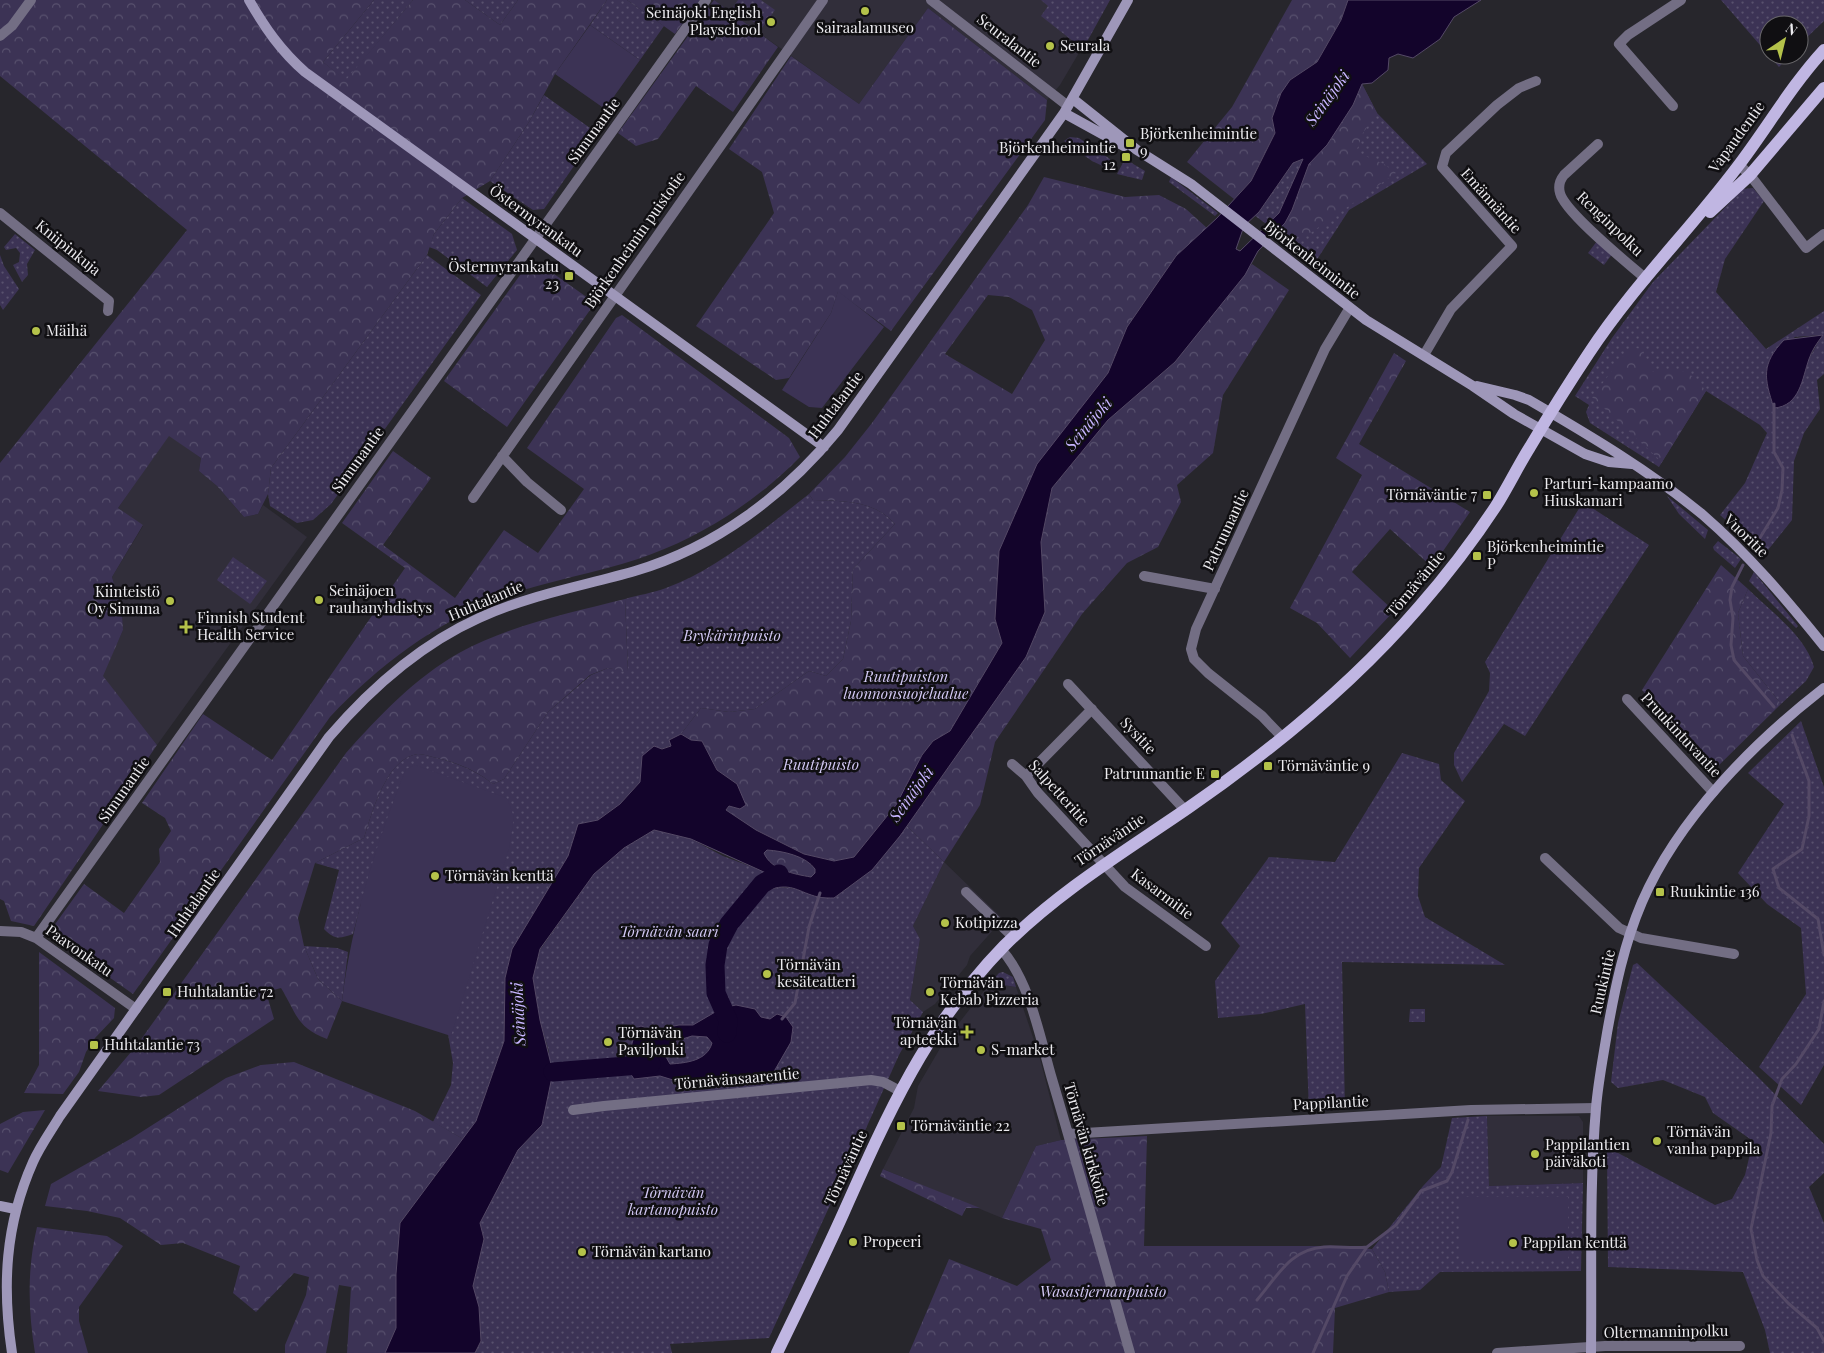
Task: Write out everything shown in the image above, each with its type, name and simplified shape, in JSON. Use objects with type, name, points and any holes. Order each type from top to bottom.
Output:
[{"type":"main road","name":"Vapaudentie","points":[[1547,421],[1591,350],[1739,165],[1796,83],[1824,50]]},
{"type":"main road","name":"Vapaudentie","points":[[1677,243],[1750,174],[1824,88]]},
{"type":"main road","name":"Törnäväntie","points":[[777,1353],[900,1091],[923,1048],[943,1019],[1001,949],[1050,904],[1103,864],[1250,764],[1328,700],[1376,654],[1445,577],[1498,503],[1547,421]]},
{"type":"street","points":[[0,36],[12,26],[31,0]]},
{"type":"street","name":"Östermyrankatu","points":[[249,0],[269,34],[285,55],[305,72],[824,447]]},
{"type":"street","name":"Simunantie","points":[[36,938],[706,0]]},
{"type":"street","name":"Björkenheimin puistotie","points":[[473,498],[823,0]]},
{"type":"street","name":"Seuralantie","points":[[931,0],[1068,106]]},
{"type":"street","name":"Huhtalantie","points":[[12,1353],[7,1321],[8,1244],[15,1209],[34,1161],[60,1116],[329,737],[370,692],[416,653],[455,630],[510,605],[636,571],[697,546],[755,510],[788,484],[824,447],[1068,106],[1128,0]]},
{"type":"street","points":[[1673,106],[1619,44],[1628,35],[1681,0]]},
{"type":"street","name":"Emännäntie","points":[[1424,355],[1451,309],[1512,246],[1442,167],[1446,154],[1497,105],[1519,88],[1536,81]]},
{"type":"street","name":"Björkenheimintie","points":[[1068,106],[1109,139],[1137,150]]},
{"type":"street","name":"Björkenheimintie","points":[[1068,106],[1179,176],[1282,254],[1349,308],[1514,414],[1547,421]]},
{"type":"street","name":"Renginpolku","points":[[1598,144],[1564,175],[1560,181],[1560,193],[1567,205],[1598,237],[1646,279]]},
{"type":"street","points":[[1739,165],[1750,174],[1806,248],[1824,234]]},
{"type":"street","name":"Kniipinkuja","points":[[0,213],[109,300],[108,310]]},
{"type":"street","name":"Patruunantie","points":[[1283,738],[1262,716],[1208,673],[1194,658],[1191,649],[1193,637],[1325,349],[1349,308]]},
{"type":"street","name":"Björkenheimintie","points":[[1473,386],[1515,395],[1547,421]]},
{"type":"street","name":"Vuoritie","points":[[1547,421],[1585,454],[1609,462],[1632,464]]},
{"type":"street","name":"Vuoritie","points":[[1547,421],[1632,464],[1704,516],[1770,581],[1824,646]]},
{"type":"street","points":[[502,456],[527,482],[561,510]]},
{"type":"street","points":[[1144,576],[1215,589]]},
{"type":"street","name":"Sysitie","points":[[1068,684],[1185,810]]},
{"type":"street","name":"Ruukintie","points":[[1591,1350],[1591,1235],[1596,1108],[1615,984],[1630,933],[1643,900],[1660,867],[1678,837],[1713,792],[1750,755],[1824,688]]},
{"type":"street","name":"Pruukintuvantie","points":[[1627,699],[1713,792]]},
{"type":"street","points":[[1026,776],[1092,709]]},
{"type":"street","name":"Salpetteritie","points":[[1012,764],[1026,776],[1038,793],[1103,864]]},
{"type":"street","points":[[1545,858],[1614,925],[1641,938],[1734,954]]},
{"type":"street","name":"Kasarmitie","points":[[1103,864],[1125,887],[1206,946]]},
{"type":"street","points":[[966,892],[1013,937]]},
{"type":"street","name":"Paavonkatu","points":[[0,932],[21,932],[36,938],[136,1009]]},
{"type":"street","name":"Törnävän kirkkotie","points":[[1001,949],[1015,964],[1020,975],[1068,1134],[1130,1353]]},
{"type":"street","name":"Törnävänsaarentie","points":[[574,1110],[871,1080],[883,1082],[900,1091]]},
{"type":"street","name":"Pappilantie","points":[[1068,1134],[1471,1110],[1596,1108]]},
{"type":"street","points":[[0,1206],[15,1209]]},
{"type":"street","name":"Oltermanninpolku","points":[[1497,1353],[1740,1346]]},
{"type":"shaded area","points":[[713,0],[1110,0],[1060,85],[1047,100],[928,8],[859,104]]},
{"type":"shaded area","points":[[169,435],[201,458],[199,471],[217,486],[244,517],[258,514],[263,505],[307,537],[157,745],[102,676],[123,630],[122,611],[112,577],[143,526],[118,508]]},
{"type":"shaded area","points":[[944,862],[1003,919],[970,956],[967,965],[935,1004],[923,1012],[910,1000],[920,939],[913,926]]},
{"type":"shaded area","points":[[990,983],[1016,987],[1039,1055],[1061,1140],[1036,1146],[1002,1218],[883,1169],[914,1108],[918,1086],[942,1045]]},
{"type":"shaded area","name":"Pappilantien päiväkoti","points":[[1487,1116],[1579,1116],[1583,1122],[1583,1183],[1489,1186]]},
{"type":"green space","points":[[0,0],[374,0],[323,62],[346,80],[413,0],[465,0],[500,25],[518,0],[607,0],[555,74],[529,122],[490,181],[462,198],[434,234],[427,255],[271,468],[268,494],[258,514],[244,517],[217,486],[199,471],[201,458],[169,436],[118,508],[143,525],[112,577],[122,611],[123,630],[103,676],[157,745],[34,926],[11,921],[4,901],[0,899],[0,463],[187,230],[0,76]]},
{"type":"green space","points":[[374,0],[413,0],[346,81],[323,62]]},
{"type":"green space","points":[[465,0],[518,0],[500,25]]},
{"type":"green space","points":[[607,0],[627,0],[664,26],[640,60],[590,25]]},
{"type":"green space","points":[[627,0],[700,0],[675,34]]},
{"type":"green space","points":[[714,0],[778,47],[733,112],[696,86],[658,139],[636,146],[618,133]]},
{"type":"green space","points":[[738,0],[761,0],[775,10],[762,28],[733,7]]},
{"type":"green space","points":[[1041,0],[1110,0],[1083,49],[1041,16],[1048,6]]},
{"type":"green space","points":[[1292,0],[1348,0],[1341,20],[1317,62],[1290,80],[1272,118],[1275,133],[1251,181],[1234,199],[1187,162],[1232,107]]},
{"type":"green space","points":[[1721,0],[1824,0],[1824,21],[1809,35],[1809,15],[1759,15],[1759,44]]},
{"type":"green space","points":[[928,8],[1047,100],[1045,120],[891,331],[838,292],[831,313],[789,378],[776,380],[696,326],[774,213],[762,172],[729,149],[791,56],[859,104]]},
{"type":"green space","points":[[590,25],[640,60],[605,109],[555,74]]},
{"type":"green space","points":[[1362,84],[1377,113],[1427,164],[1349,210],[1316,261],[1254,215],[1259,212],[1293,163],[1303,159]]},
{"type":"green space","points":[[1362,84],[1377,113],[1363,133],[1356,152],[1384,164],[1396,173],[1309,234],[1293,237],[1281,235],[1277,232],[1288,216],[1309,163],[1326,146],[1338,130]]},
{"type":"green space","points":[[544,95],[597,133],[544,209],[533,210],[490,181],[529,122]]},
{"type":"green space","points":[[1070,137],[1079,138],[1110,159],[1109,169],[1092,161],[1064,141]]},
{"type":"green space","points":[[1125,159],[1145,171],[1142,180],[1117,174]]},
{"type":"green space","name":"Ruutipuisto","points":[[1044,177],[1125,197],[1159,195],[1186,209],[1207,228],[1176,256],[1127,327],[1108,373],[1087,400],[998,592],[995,619],[1002,643],[950,731],[933,741],[922,755],[896,805],[854,857],[834,861],[804,854],[756,830],[726,810],[729,806],[740,809],[737,784],[717,770],[702,741],[691,740],[681,734],[701,708],[729,712],[755,709],[809,671],[826,676],[843,659],[851,621],[853,569],[895,524],[878,510],[868,506],[857,503],[813,500],[809,494],[845,457],[872,423],[1028,205]],"holes":[[[988,295],[1009,297],[1032,310],[1045,340],[1012,394],[945,354]]]},
{"type":"green space","points":[[1171,177],[1218,213],[1215,216],[1169,182]]},
{"type":"green space","points":[[1753,188],[1764,201],[1725,259],[1716,292],[1766,349],[1824,311],[1824,374],[1817,380],[1820,409],[1804,433],[1794,461],[1792,520],[1764,555],[1720,515],[1745,483],[1767,433],[1760,425],[1706,391],[1659,467],[1590,423],[1586,412],[1589,405],[1575,396],[1612,338],[1653,282],[1743,189]],"holes":[[[1822,335],[1809,359],[1794,337]]]},
{"type":"green space","points":[[462,198],[512,234],[517,250],[487,287],[437,250],[429,247],[434,234]]},
{"type":"green space","points":[[15,234],[35,250],[27,264],[28,275],[22,282],[13,265],[19,262],[20,253],[16,248],[6,250],[4,247]]},
{"type":"green space","points":[[1597,241],[1613,253],[1604,265],[1588,253]]},
{"type":"green space","points":[[0,255],[4,266],[19,289],[3,310],[0,305]]},
{"type":"green space","points":[[427,255],[481,295],[331,504],[313,520],[297,523],[270,506],[268,494],[271,468]]},
{"type":"green space","points":[[528,264],[534,267],[540,264],[595,303],[507,427],[444,381]]},
{"type":"green space","points":[[1252,264],[1289,290],[1223,395],[1213,453],[1177,485],[1181,502],[1158,547],[1127,563],[1082,614],[995,742],[980,805],[944,862],[907,826],[1026,657],[1045,612],[1041,542],[1052,488],[1108,420],[1175,362]]},
{"type":"green space","points":[[838,291],[884,327],[822,408],[809,407],[782,390],[831,313]]},
{"type":"green space","points":[[622,315],[789,438],[800,457],[765,489],[745,504],[704,530],[682,541],[638,559],[535,586],[477,607],[431,633],[388,663],[330,717],[133,994],[48,934],[84,884],[124,913],[160,862],[159,849],[171,831],[165,818],[142,803],[203,714],[272,760],[405,568],[342,523],[393,451],[431,478],[383,545],[455,598],[504,530],[538,553],[584,489],[527,448],[616,318]]},
{"type":"green space","points":[[1631,346],[1642,350],[1653,372],[1683,371],[1700,383],[1706,391],[1662,462],[1592,397]]},
{"type":"green space","points":[[1394,353],[1406,361],[1359,444],[1470,512],[1432,567],[1390,529],[1352,572],[1394,611],[1350,658],[1317,623],[1290,608],[1362,475],[1336,458]]},
{"type":"green space","name":"Brykärinpuisto","points":[[809,494],[813,500],[857,503],[868,506],[887,516],[895,524],[853,569],[851,621],[843,659],[826,676],[809,671],[755,709],[729,712],[701,708],[681,734],[669,740],[672,745],[643,756],[640,782],[620,804],[598,820],[578,824],[568,856],[512,949],[505,978],[504,1041],[476,1121],[463,1139],[433,1122],[451,1085],[453,1063],[448,1034],[361,904],[353,934],[337,938],[324,929],[339,870],[315,863],[364,838],[382,788],[397,765],[407,758],[421,754],[448,761],[475,772],[493,784],[504,779],[548,712],[591,675],[608,668],[628,671],[625,599],[666,588],[704,570],[759,533]]},
{"type":"green space","points":[[1667,496],[1708,530],[1705,539],[1679,514]]},
{"type":"green space","points":[[1583,502],[1649,545],[1525,736],[1504,724],[1462,782],[1454,765],[1454,753],[1489,691],[1490,673],[1485,662]]},
{"type":"green space","points":[[1718,541],[1741,559],[1735,568],[1714,550],[1713,547]]},
{"type":"green space","points":[[233,557],[267,581],[250,604],[217,580]]},
{"type":"green space","points":[[1721,565],[1748,589],[1738,613],[1743,656],[1781,704],[1712,772],[1642,690]]},
{"type":"green space","points":[[1754,572],[1798,626],[1796,628],[1749,581]]},
{"type":"green space","points":[[1748,589],[1795,634],[1810,656],[1814,667],[1806,681],[1781,704],[1743,656],[1738,613]]},
{"type":"green space","points":[[625,599],[628,672],[608,668],[590,675],[548,712],[504,779],[493,784],[475,772],[448,761],[421,754],[407,758],[397,765],[382,788],[364,838],[315,863],[298,918],[304,946],[318,979],[342,1001],[327,1039],[309,1030],[298,1019],[281,988],[266,992],[274,1019],[159,1095],[141,1097],[98,1091],[137,1045],[346,753],[398,698],[443,663],[479,643],[519,627]]},
{"type":"green space","points":[[1801,721],[1824,787],[1824,1065],[1801,1105],[1759,1067],[1806,994],[1801,928],[1767,904],[1738,873],[1784,804],[1748,773]]},
{"type":"green space","points":[[1402,753],[1439,764],[1441,780],[1465,801],[1419,868],[1418,896],[1425,917],[1505,965],[1342,962],[1345,1109],[1309,1112],[1305,1004],[1261,1014],[1218,1018],[1215,981],[1240,946],[1221,923],[1269,857],[1335,862]]},
{"type":"green space","name":"Törnävän kenttä","points":[[415,765],[507,798],[514,817],[509,848],[451,1036],[342,1001],[352,941],[375,854],[406,769]]},
{"type":"green space","name":"Törnävän kartanopuisto","points":[[907,826],[944,862],[913,926],[920,939],[910,1000],[923,1012],[899,1055],[859,1144],[842,1170],[831,1203],[769,1338],[670,1344],[672,1353],[475,1353],[481,1341],[473,1286],[484,1239],[480,1223],[518,1150],[542,1125],[549,1052],[540,1020],[533,978],[540,950],[594,874],[624,848],[654,830],[691,839],[723,856],[766,873],[771,889],[795,889],[834,898],[872,870]]},
{"type":"green space","points":[[767,850],[787,853],[800,858],[811,864],[815,869],[815,873],[811,877],[790,873],[777,867],[763,853]]},
{"type":"green space","points":[[304,946],[337,948],[348,952],[342,1001],[318,979]]},
{"type":"green space","points":[[39,952],[115,1008],[114,1018],[95,1038],[86,1052],[79,1072],[63,1094],[24,1093],[39,1065]]},
{"type":"green space","points":[[1637,963],[1754,1073],[1824,1144],[1824,1173],[1809,1187],[1824,1223],[1824,1353],[1770,1353],[1765,1330],[1743,1272],[1608,1267],[1607,1147],[1715,1205],[1732,1199],[1745,1175],[1753,1141],[1713,1113],[1705,1097],[1663,1080],[1618,1088],[1611,1082],[1618,1023],[1633,965]]},
{"type":"green space","points":[[1003,972],[1013,977],[1016,987],[990,983],[999,973]]},
{"type":"green space","points":[[1410,1009],[1425,1009],[1425,1022],[1409,1022]]},
{"type":"green space","points":[[294,1062],[415,1111],[463,1139],[400,1223],[396,1274],[396,1328],[385,1353],[347,1353],[351,1287],[339,1285],[326,1353],[285,1353],[285,1345],[306,1295],[309,1277],[294,1273],[256,1312],[233,1293],[240,1266],[183,1243],[161,1245],[120,1218],[87,1211],[45,1206],[51,1184],[132,1138],[226,1078],[261,1065]]},
{"type":"green space","points":[[45,1110],[8,1173],[0,1170],[0,1124],[23,1112]]},
{"type":"green space","points":[[1487,1116],[1489,1186],[1583,1183],[1581,1271],[1440,1272],[1420,1290],[1389,1292],[1385,1272],[1372,1249],[1423,1186],[1441,1167],[1452,1118]]},
{"type":"green space","name":"Wasastjernanpuisto","points":[[1147,1136],[1144,1246],[1338,1246],[1372,1249],[1385,1272],[1389,1292],[1335,1308],[1333,1353],[909,1353],[949,1259],[1017,1286],[1051,1260],[1041,1229],[1002,1218],[1036,1146],[1061,1140]]},
{"type":"green space","points":[[883,1169],[980,1208],[966,1208],[962,1216],[880,1176]]},
{"type":"green space","name":"Pappilan kenttä","points":[[1459,1197],[1568,1197],[1568,1260],[1459,1260]]},
{"type":"green space","points":[[37,1227],[107,1236],[123,1246],[79,1307],[79,1321],[88,1353],[35,1353],[31,1321],[30,1274]]},
{"type":"water","name":"Seinäjoki","points":[[1348,0],[1481,0],[1454,17],[1440,39],[1413,58],[1398,54],[1389,58],[1388,70],[1372,83],[1362,84],[1353,105],[1327,145],[1309,164],[1292,210],[1285,223],[1258,251],[1245,275],[1175,362],[1108,420],[1052,488],[1041,542],[1045,612],[1026,657],[900,836],[872,870],[834,898],[818,897],[785,887],[771,889],[765,883],[766,873],[691,839],[654,830],[624,848],[594,874],[540,949],[533,978],[540,1020],[553,1072],[542,1125],[518,1150],[480,1223],[484,1239],[473,1286],[479,1307],[481,1341],[475,1353],[385,1353],[396,1328],[396,1274],[400,1223],[476,1121],[504,1041],[505,978],[512,949],[568,856],[578,824],[598,820],[620,804],[640,782],[642,756],[654,746],[662,749],[671,746],[669,740],[681,734],[691,740],[702,741],[717,770],[737,784],[746,805],[740,809],[729,806],[726,810],[756,830],[804,854],[834,861],[854,857],[896,805],[922,755],[933,741],[950,731],[1002,643],[995,619],[999,551],[1037,464],[1108,373],[1127,327],[1176,256],[1217,218],[1251,181],[1275,133],[1272,118],[1281,93],[1290,80],[1317,62],[1341,20]],"holes":[[[1303,159],[1279,213],[1240,251],[1236,249],[1244,226],[1259,212],[1293,163]],[[767,850],[787,853],[800,858],[811,864],[815,869],[815,873],[811,877],[791,873],[777,867],[767,859],[764,853]]]},
{"type":"water","points":[[1823,335],[1809,359],[1802,383],[1795,397],[1783,406],[1774,408],[1767,380],[1768,364],[1771,357],[1784,340]]},
{"type":"water","points":[[736,1005],[755,1009],[761,1017],[770,1019],[777,1014],[786,1017],[793,1027],[791,1042],[772,1075],[747,1077],[733,1085],[686,1084],[660,1076],[634,1079],[626,1067],[636,1028],[641,1026],[651,1030],[679,1025],[693,1025],[722,1008]],"holes":[[[692,1036],[707,1037],[712,1043],[706,1054],[689,1062],[670,1064],[666,1057],[676,1041]]]},
{"type":"waterway","points":[[1755,546],[1778,508],[1782,490],[1783,468],[1774,452],[1774,404]]},
{"type":"waterway","points":[[1743,565],[1732,587],[1730,600],[1733,618],[1731,645],[1734,660],[1774,707]]},
{"type":"waterway","points":[[1792,735],[1809,781],[1809,816],[1802,849],[1773,869],[1779,888],[1818,919],[1824,955]]},
{"type":"waterway","points":[[727,1033],[728,1020],[716,993],[715,965],[718,945],[729,924],[762,884],[779,874]]},
{"type":"waterway","points":[[782,1019],[795,1003],[809,927],[820,893]]},
{"type":"waterway","points":[[1824,1001],[1819,1029],[1796,1064],[1782,1079],[1772,1106],[1771,1133],[1751,1229],[1757,1260],[1763,1276],[1788,1303],[1817,1328],[1824,1341]]},
{"type":"waterway","points":[[553,1072],[651,1064]]},
{"type":"waterway","points":[[1313,1353],[1347,1276],[1367,1247],[1396,1225],[1421,1191],[1447,1181],[1452,1172],[1468,1120]]},
{"type":"waterway","points":[[1257,1300],[1285,1266],[1302,1253],[1324,1247],[1367,1247]]},
{"type":"place","name":"Sairaalamuseo","points":[[865,11]]},
{"type":"place","name":"Seinäjoki English Playschool","points":[[771,22]]},
{"type":"place","name":"Seurala","points":[[1050,46]]},
{"type":"place","name":"Björkenheimintie 9","points":[[1130,143]]},
{"type":"place","name":"Björkenheimintie 12","points":[[1126,157]]},
{"type":"place","name":"Östermyrankatu 23","points":[[569,276]]},
{"type":"place","name":"Mäihä","points":[[36,331]]},
{"type":"place","name":"Parturi-kampaamo Hiuskamari","points":[[1534,493]]},
{"type":"place","name":"Törnäväntie 7","points":[[1487,495]]},
{"type":"place","name":"Björkenheimintie P","points":[[1477,556]]},
{"type":"place","name":"Seinäjoen rauhanyhdistys","points":[[319,600]]},
{"type":"place","name":"Kiinteistö Oy Simuna","points":[[170,601]]},
{"type":"place","name":"Finnish Student Health Service","points":[[186,627]]},
{"type":"place","name":"Törnäväntie 9","points":[[1268,766]]},
{"type":"place","name":"Patruunantie E","points":[[1215,774]]},
{"type":"place","name":"Törnävän kenttä","points":[[435,876]]},
{"type":"place","name":"Ruukintie 136","points":[[1660,892]]},
{"type":"place","name":"Kotipizza","points":[[945,923]]},
{"type":"place","name":"Törnävän kesäteatteri","points":[[767,974]]},
{"type":"place","name":"Huhtalantie 72","points":[[167,992]]},
{"type":"place","name":"Törnävän Kebab Pizzeria","points":[[930,992]]},
{"type":"place","name":"Törnävän apteekki","points":[[967,1032]]},
{"type":"place","name":"Törnävän Paviljonki","points":[[608,1042]]},
{"type":"place","name":"Huhtalantie 73","points":[[94,1045]]},
{"type":"place","name":"S-market","points":[[981,1050]]},
{"type":"place","name":"Törnäväntie 22","points":[[901,1126]]},
{"type":"place","name":"Törnävän vanha pappila","points":[[1657,1141]]},
{"type":"place","name":"Pappilantien päiväkoti","points":[[1535,1154]]},
{"type":"place","name":"Propeeri","points":[[853,1242]]},
{"type":"place","name":"Pappilan kenttä","points":[[1513,1243]]},
{"type":"place","name":"Törnävän kartano","points":[[582,1252]]},
{"type":"park label","name":"Ruutipuiston luonnonsuojelualue","points":[[906,686]]},
{"type":"park label","name":"Törnävän saari","points":[[669,932]]}]
